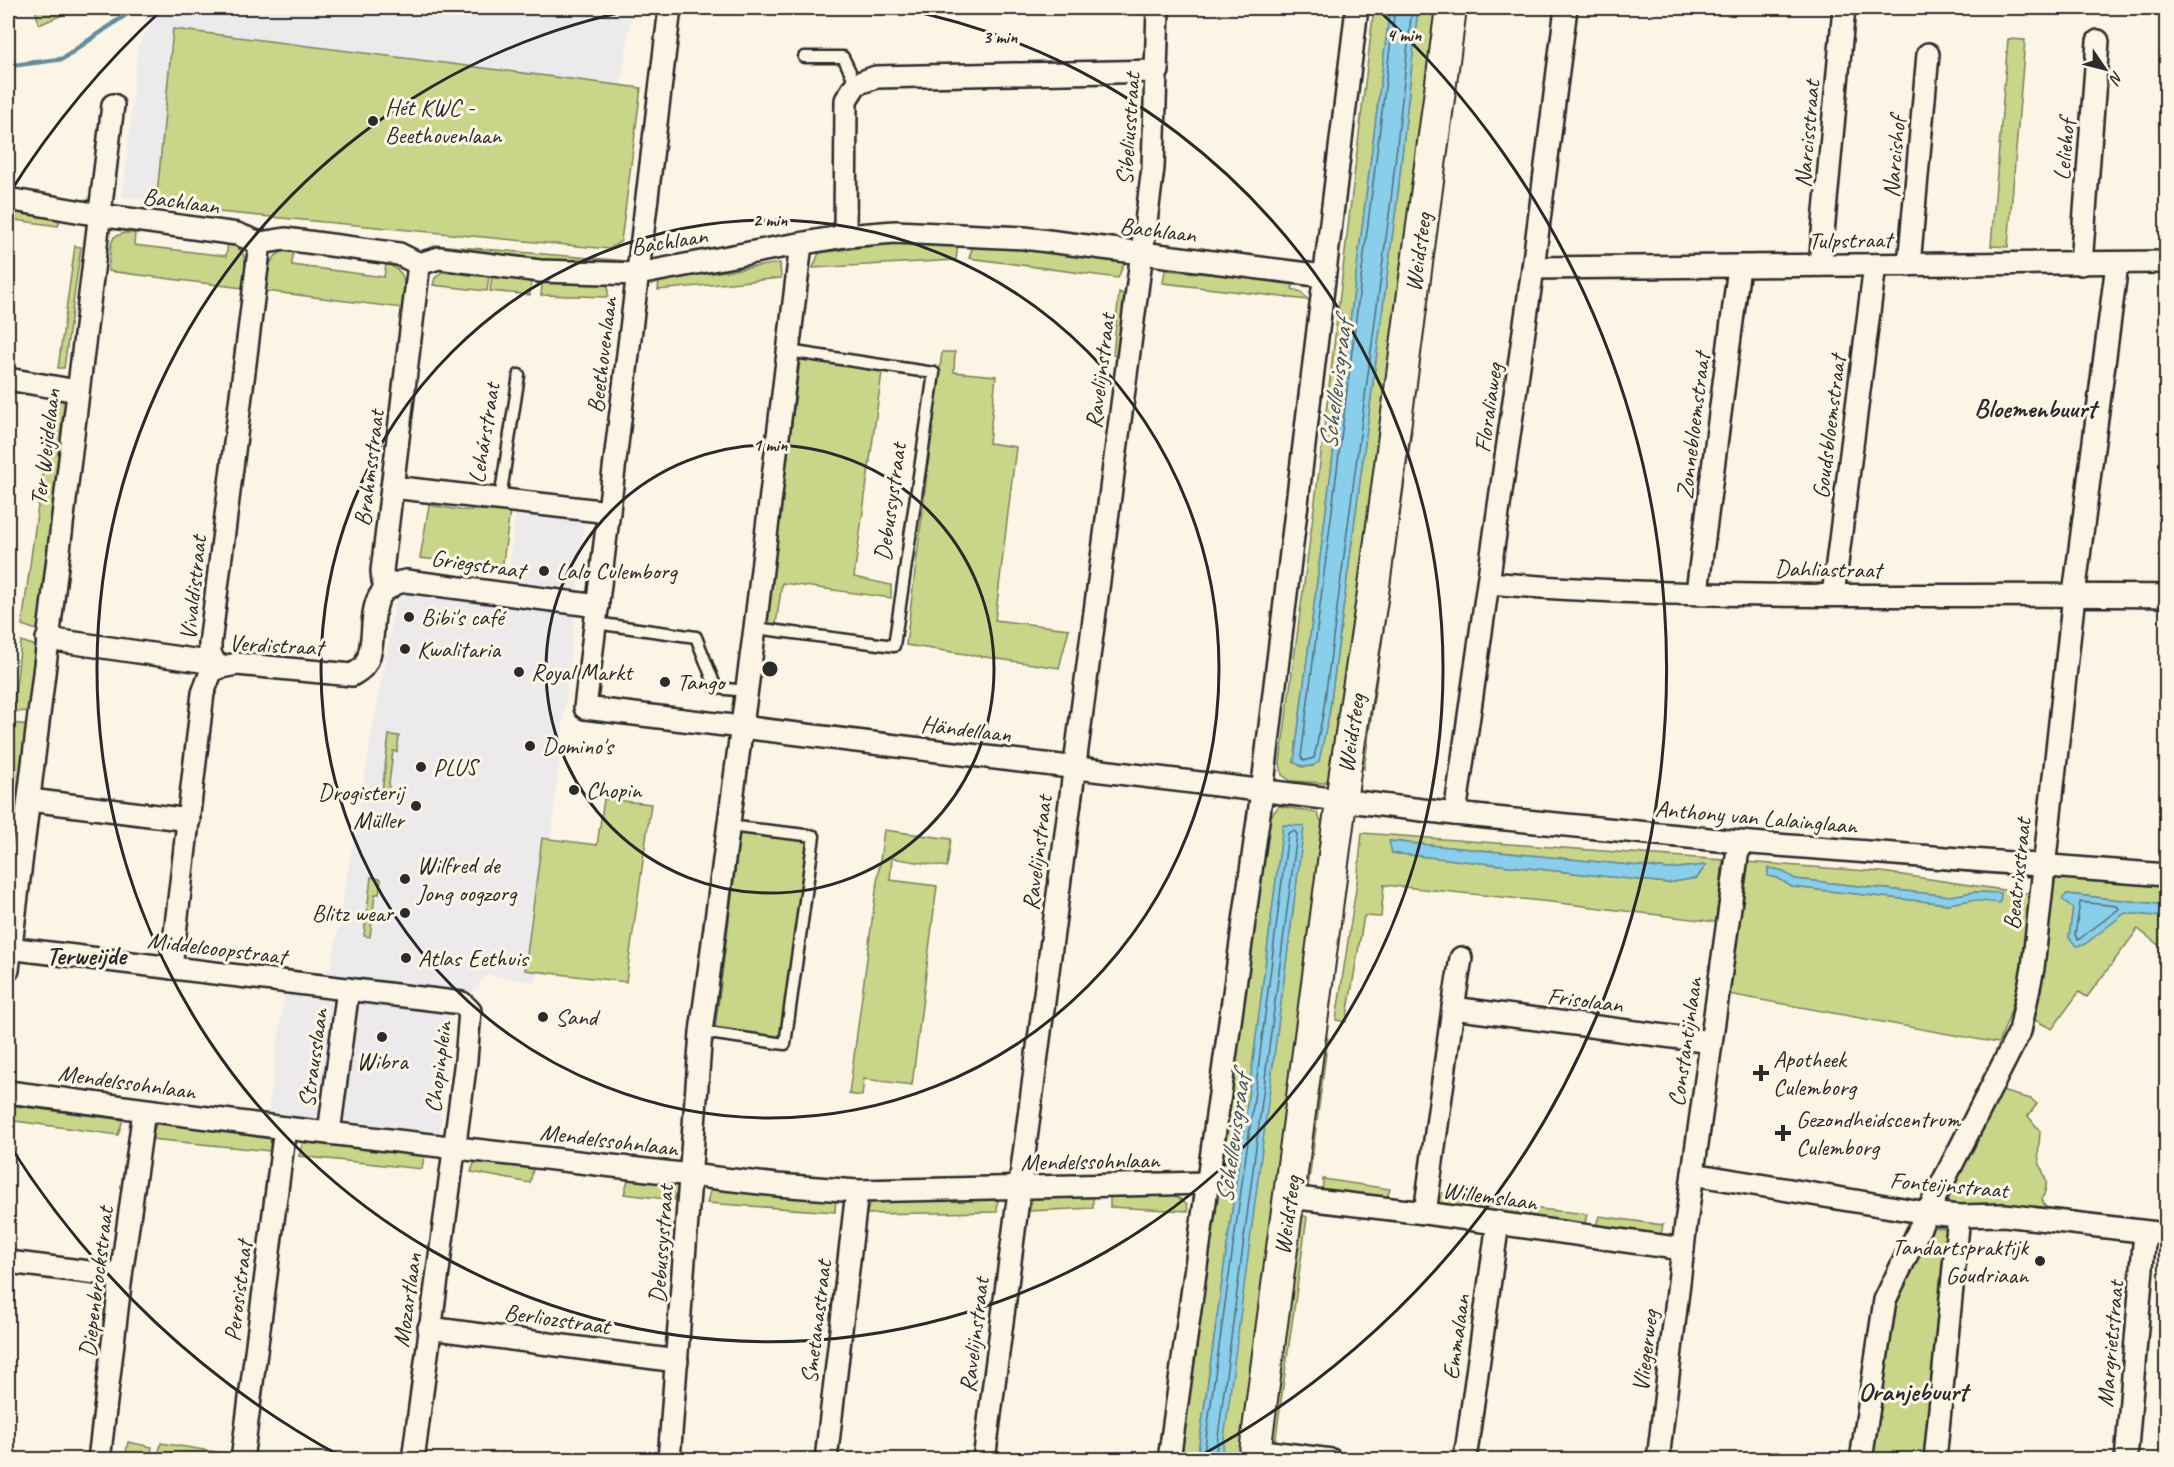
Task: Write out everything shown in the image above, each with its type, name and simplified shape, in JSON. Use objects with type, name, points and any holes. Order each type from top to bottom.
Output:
[{"type":"street","name":"Beethovenlaan","points":[[585,708],[670,8]]},
{"type":"street","name":"Sibeliusstraat","points":[[1141,254],[1153,168],[1158,71],[1158,8]]},
{"type":"street","points":[[1169,1460],[1262,792],[1357,8]]},
{"type":"street","name":"Weidsteeg","points":[[1255,1455],[1341,801],[1373,593],[1451,8]]},
{"type":"street","name":"Floraliaweg","points":[[1455,814],[1533,268],[1566,8]]},
{"type":"street","name":"Narcisstraat","points":[[1820,265],[1844,8]]},
{"type":"street","name":"Leliehof","points":[[2081,264],[2098,41]]},
{"type":"street","name":"Narcishof","points":[[1909,265],[1928,54]]},
{"type":"street","points":[[845,236],[846,100],[856,84],[876,76],[1158,71]]},
{"type":"street","name":"Ter Weijdelaan","points":[[8,970],[113,105]]},
{"type":"street","name":"Bachlaan","points":[[8,199],[99,215],[237,234],[260,243],[285,239],[399,254],[419,264],[439,258],[540,271],[638,274],[845,236],[895,232],[1024,238],[1324,276]]},
{"type":"street","name":"Vivaldistraat","points":[[171,968],[203,693],[211,672],[217,668],[210,653],[210,644],[260,243]]},
{"type":"street","name":"Debussystraat","points":[[669,1460],[701,1032],[755,628],[801,244]]},
{"type":"street","name":"Ravelijnstraat","points":[[984,1460],[1141,254]]},
{"type":"street","name":"Tulpstraat","points":[[1533,268],[2166,262]]},
{"type":"street","name":"Brahmsstraat","points":[[388,588],[383,581],[382,571],[419,264]]},
{"type":"street","name":"Beatrixstraat","points":[[1861,1460],[1885,1300],[2020,1031],[2032,968],[2074,595],[2116,264]]},
{"type":"street","name":"Goudsbloemstraat","points":[[1833,596],[1875,265]]},
{"type":"street","name":"Zonnebloemstraat","points":[[1697,592],[1739,267]]},
{"type":"street","points":[[8,379],[77,391]]},
{"type":"street","name":"Lehárstraat","points":[[392,487],[609,512]]},
{"type":"street","name":"Griegstraat","points":[[388,588],[406,580],[597,615]]},
{"type":"street","name":"Dahliastraat","points":[[1489,583],[1579,591],[1833,596],[2166,596]]},
{"type":"street","name":"Verdistraat","points":[[47,639],[201,661],[217,668],[237,664],[352,675],[366,664],[375,606],[380,596],[388,588]]},
{"type":"street","name":"Händellaan","points":[[585,708],[1341,801]]},
{"type":"street","points":[[30,800],[189,820]]},
{"type":"street","name":"Anthony van Lalainglaan","points":[[1341,801],[1738,842],[2166,875]]},
{"type":"street","name":"Constantijnlaan","points":[[1683,1249],[1738,842]]},
{"type":"street","name":"Middelcoopstraat","points":[[9,948],[348,989]]},
{"type":"street","points":[[1425,1213],[1461,958]]},
{"type":"street","name":"Strausslaan","points":[[329,1133],[348,989]]},
{"type":"street","name":"Chopinplein","points":[[348,989],[462,1004],[470,1011],[454,1147]]},
{"type":"street","name":"Frisolaan","points":[[1453,1008],[1711,1042]]},
{"type":"street","name":"Mendelssohnlaan","points":[[8,1092],[144,1111],[692,1176],[857,1191],[1207,1183]]},
{"type":"street","name":"Diepenbrockstraat","points":[[99,1460],[144,1111]]},
{"type":"street","name":"Perosistraat","points":[[242,1460],[285,1128]]},
{"type":"street","name":"Mozartlaan","points":[[413,1460],[454,1147]]},
{"type":"street","name":"Fonteijnstraat","points":[[1693,1174],[1927,1213],[1959,1216],[2004,1215],[2166,1234]]},
{"type":"street","name":"Smetanastraat","points":[[826,1460],[857,1191]]},
{"type":"street","name":"Willemslaan","points":[[1289,1197],[1498,1222],[1683,1249]]},
{"type":"street","points":[[1935,1460],[1959,1216]]},
{"type":"street","name":"Emmalaan","points":[[1465,1460],[1498,1222]]},
{"type":"street","name":"Margrietstraat","points":[[2126,1460],[2145,1232]]},
{"type":"street","name":"Vliegerweg","points":[[1658,1460],[1683,1249]]},
{"type":"street","points":[[8,1262],[121,1276]]},
{"type":"street","name":"Berliozstraat","points":[[429,1328],[677,1362]]},
{"type":"street","points":[[1255,1455],[1331,1460]]},
{"type":"lane","points":[[804,57],[843,57],[856,84]]},
{"type":"lane","name":"Debussystraat","points":[[755,628],[894,646],[934,373],[788,351]]},
{"type":"lane","name":"Lehárstraat","points":[[500,500],[519,375]]},
{"type":"lane","points":[[597,615],[696,638],[716,688],[747,691]]},
{"type":"lane","points":[[701,1032],[785,1044],[814,836],[728,826]]},
{"type":"shaded area","name":"Hét KWC - Beethovenlaan","points":[[137,8],[632,8],[600,244],[123,197],[138,46],[151,25],[135,10]]},
{"type":"shaded area","points":[[518,494],[587,499],[536,982],[488,975],[449,1017],[440,1132],[268,1113],[286,982],[331,969],[401,568],[507,583]]},
{"type":"green space","points":[[35,8],[78,8],[39,25]]},
{"type":"green space","points":[[1374,8],[1390,8],[1294,762],[1302,767],[1313,766],[1329,715],[1397,201],[1418,8],[1438,8],[1335,761],[1332,776],[1324,783],[1291,781],[1282,775],[1280,763],[1319,471]]},
{"type":"green space","name":"Hét KWC - Beethovenlaan","points":[[173,29],[641,88],[621,241],[609,249],[156,206]]},
{"type":"green space","points":[[2008,39],[2025,40],[2008,247],[1991,246]]},
{"type":"green space","points":[[8,208],[61,216],[58,226],[8,219]]},
{"type":"green space","points":[[124,233],[135,233],[134,245],[226,256],[228,244],[235,246],[245,260],[242,288],[108,271],[111,244],[114,237]]},
{"type":"green space","points":[[974,242],[1125,261],[1118,278],[969,258]]},
{"type":"green space","points":[[958,243],[956,260],[813,268],[819,253],[889,244]]},
{"type":"green space","points":[[435,245],[627,261],[629,266],[566,265],[432,251]]},
{"type":"green space","points":[[75,246],[81,247],[64,368],[58,368]]},
{"type":"green space","points":[[293,252],[292,265],[384,277],[386,264],[394,267],[402,275],[404,281],[402,308],[266,291],[271,261],[279,253]]},
{"type":"green space","points":[[780,263],[781,278],[658,290],[659,281]]},
{"type":"green space","points":[[1165,270],[1294,282],[1292,289],[1301,292],[1308,300],[1163,283]]},
{"type":"green space","points":[[442,272],[489,277],[487,291],[433,285],[435,278]]},
{"type":"green space","points":[[492,276],[531,280],[530,295],[490,291]]},
{"type":"green space","points":[[543,276],[608,277],[608,297],[541,295]]},
{"type":"green space","points":[[1119,292],[1127,296],[1119,358],[1113,355]]},
{"type":"green space","points":[[942,352],[955,352],[954,372],[996,376],[989,443],[1016,447],[995,620],[1069,629],[1059,668],[906,645]]},
{"type":"green space","points":[[801,353],[883,365],[854,577],[891,585],[891,598],[782,583],[775,631],[765,630]]},
{"type":"green space","points":[[53,394],[70,398],[42,632],[22,625]]},
{"type":"green space","points":[[1403,428],[1412,430],[1364,769],[1356,768]]},
{"type":"green space","points":[[429,505],[460,510],[510,511],[502,570],[420,558]]},
{"type":"green space","points":[[21,641],[39,647],[33,711],[13,712]]},
{"type":"green space","points":[[10,723],[31,725],[25,792],[8,788]]},
{"type":"green space","points":[[389,735],[399,736],[397,752],[393,751],[387,800],[381,800]]},
{"type":"green space","points":[[604,799],[651,804],[626,982],[525,970],[542,838],[597,845]]},
{"type":"green space","points":[[1279,806],[1317,813],[1324,827],[1238,1459],[1221,1459],[1304,826],[1283,825],[1252,1069],[1197,1459],[1181,1460],[1269,818]]},
{"type":"green space","points":[[741,825],[814,836],[785,1044],[714,1037]]},
{"type":"green space","points":[[884,830],[951,839],[947,867],[892,858],[890,880],[937,886],[912,1085],[864,1079],[862,1096],[849,1094]]},
{"type":"green space","points":[[1362,833],[1723,860],[1716,922],[1384,885],[1381,917],[1364,916],[1346,1022],[1336,1020]],"holes":[[[1390,841],[1669,869],[1706,865],[1697,878],[1667,883],[1392,853]]]},
{"type":"green space","points":[[1745,862],[1882,872],[2030,894],[2023,951],[2012,1008],[1998,1043],[1728,994]],"holes":[[[1768,868],[1780,870],[1795,879],[1950,896],[1974,892],[2000,893],[2000,902],[1972,900],[1948,904],[1792,887],[1778,878],[1768,876]]]},
{"type":"green space","points":[[371,877],[381,879],[379,894],[375,894],[370,937],[364,936]]},
{"type":"green space","points":[[2055,877],[2166,883],[2166,905],[2067,894],[2073,908],[2069,937],[2108,926],[2125,913],[2166,917],[2166,951],[2138,929],[2087,997],[2079,992],[2052,1029],[2033,1019],[2042,981]]},
{"type":"green space","points":[[1325,975],[1333,977],[1325,1036],[1328,1038],[1308,1188],[1300,1185]]},
{"type":"green space","points":[[2001,1091],[2031,1099],[2037,1104],[2028,1116],[2040,1131],[2038,1157],[2046,1179],[2042,1199],[2046,1209],[1956,1206],[1947,1200]]},
{"type":"green space","points":[[8,1105],[123,1120],[118,1135],[8,1120]]},
{"type":"green space","points":[[157,1121],[271,1139],[270,1151],[151,1139]]},
{"type":"green space","points":[[304,1138],[425,1153],[422,1169],[299,1156]]},
{"type":"green space","points":[[476,1158],[534,1165],[530,1183],[471,1172]]},
{"type":"green space","points":[[629,1176],[679,1181],[675,1200],[624,1194]]},
{"type":"green space","points":[[1323,1179],[1390,1189],[1386,1201],[1322,1195]]},
{"type":"green space","points":[[711,1187],[836,1196],[835,1212],[707,1203]]},
{"type":"green space","points":[[1093,1190],[1093,1208],[1029,1211],[1033,1196]]},
{"type":"green space","points":[[1110,1191],[1172,1193],[1187,1204],[1188,1211],[1110,1207]]},
{"type":"green space","points":[[1436,1192],[1519,1207],[1517,1220],[1432,1209]]},
{"type":"green space","points":[[998,1197],[997,1212],[866,1214],[871,1201]]},
{"type":"green space","points":[[1530,1208],[1587,1214],[1584,1227],[1528,1223]]},
{"type":"green space","points":[[1295,1213],[1307,1217],[1275,1444],[1267,1443]]},
{"type":"green space","points":[[1599,1216],[1663,1225],[1660,1239],[1594,1232]]},
{"type":"green space","points":[[1931,1226],[1948,1230],[1927,1459],[1868,1460],[1896,1298]]},
{"type":"green space","points":[[128,1442],[152,1447],[150,1459],[125,1459]]},
{"type":"green space","points":[[161,1443],[236,1455],[235,1459],[157,1460]]},
{"type":"water","points":[[1390,8],[1418,8],[1397,201],[1329,715],[1319,762],[1303,766],[1294,762]]},
{"type":"water","points":[[1283,825],[1304,826],[1226,1425],[1221,1459],[1197,1459],[1252,1069]]},
{"type":"water","points":[[1389,841],[1669,869],[1706,865],[1697,878],[1667,883],[1392,853]]},
{"type":"water","points":[[1768,868],[1780,870],[1795,879],[1950,896],[1974,892],[2001,893],[2000,903],[1972,900],[1948,904],[1792,887],[1778,878],[1768,876]]},
{"type":"water","points":[[2067,894],[2166,905],[2166,917],[2125,913],[2084,945],[2076,946],[2069,937],[2073,908],[2062,899]]},
{"type":"waterway","points":[[8,66],[62,59],[131,11]]},
{"type":"place","name":"Hét KWC - Beethovenlaan","points":[[373,121]]},
{"type":"place","name":"Lalo Culemborg","points":[[544,571]]},
{"type":"place","name":"Bibi's café","points":[[409,617]]},
{"type":"place","name":"Kwalitaria","points":[[405,649]]},
{"type":"place","name":"Royal Markt","points":[[519,672]]},
{"type":"place","name":"Tango","points":[[665,682]]},
{"type":"place","name":"Domino's","points":[[530,746]]},
{"type":"place","name":"PLUS","points":[[421,767]]},
{"type":"place","name":"Chopin","points":[[574,790]]},
{"type":"place","name":"Drogisterij Müller","points":[[416,806]]},
{"type":"place","name":"Wilfred de Jong oogzorg","points":[[405,879]]},
{"type":"place","name":"Blitz wear","points":[[405,913]]},
{"type":"place","name":"Atlas Eethuis","points":[[406,958]]},
{"type":"place","name":"Sand","points":[[543,1017]]},
{"type":"place","name":"Wibra","points":[[382,1037]]},
{"type":"place","name":"Apotheek Culemborg","points":[[1761,1073]]},
{"type":"place","name":"Gezondheidscentrum Culemborg","points":[[1783,1133]]},
{"type":"place","name":"Tandartspraktijk Goudriaan","points":[[2040,1261]]},
{"type":"district","name":"Bloemenbuurt","points":[[2035,408]]},
{"type":"district","name":"Terweijde","points":[[86,955]]},
{"type":"district","name":"Oranjebuurt","points":[[1913,1391]]},
{"type":"water label","name":"Schellevisgraaf","points":[[1335,385]]},
{"type":"water label","name":"Schellevisgraaf","points":[[1232,1139]]}]
